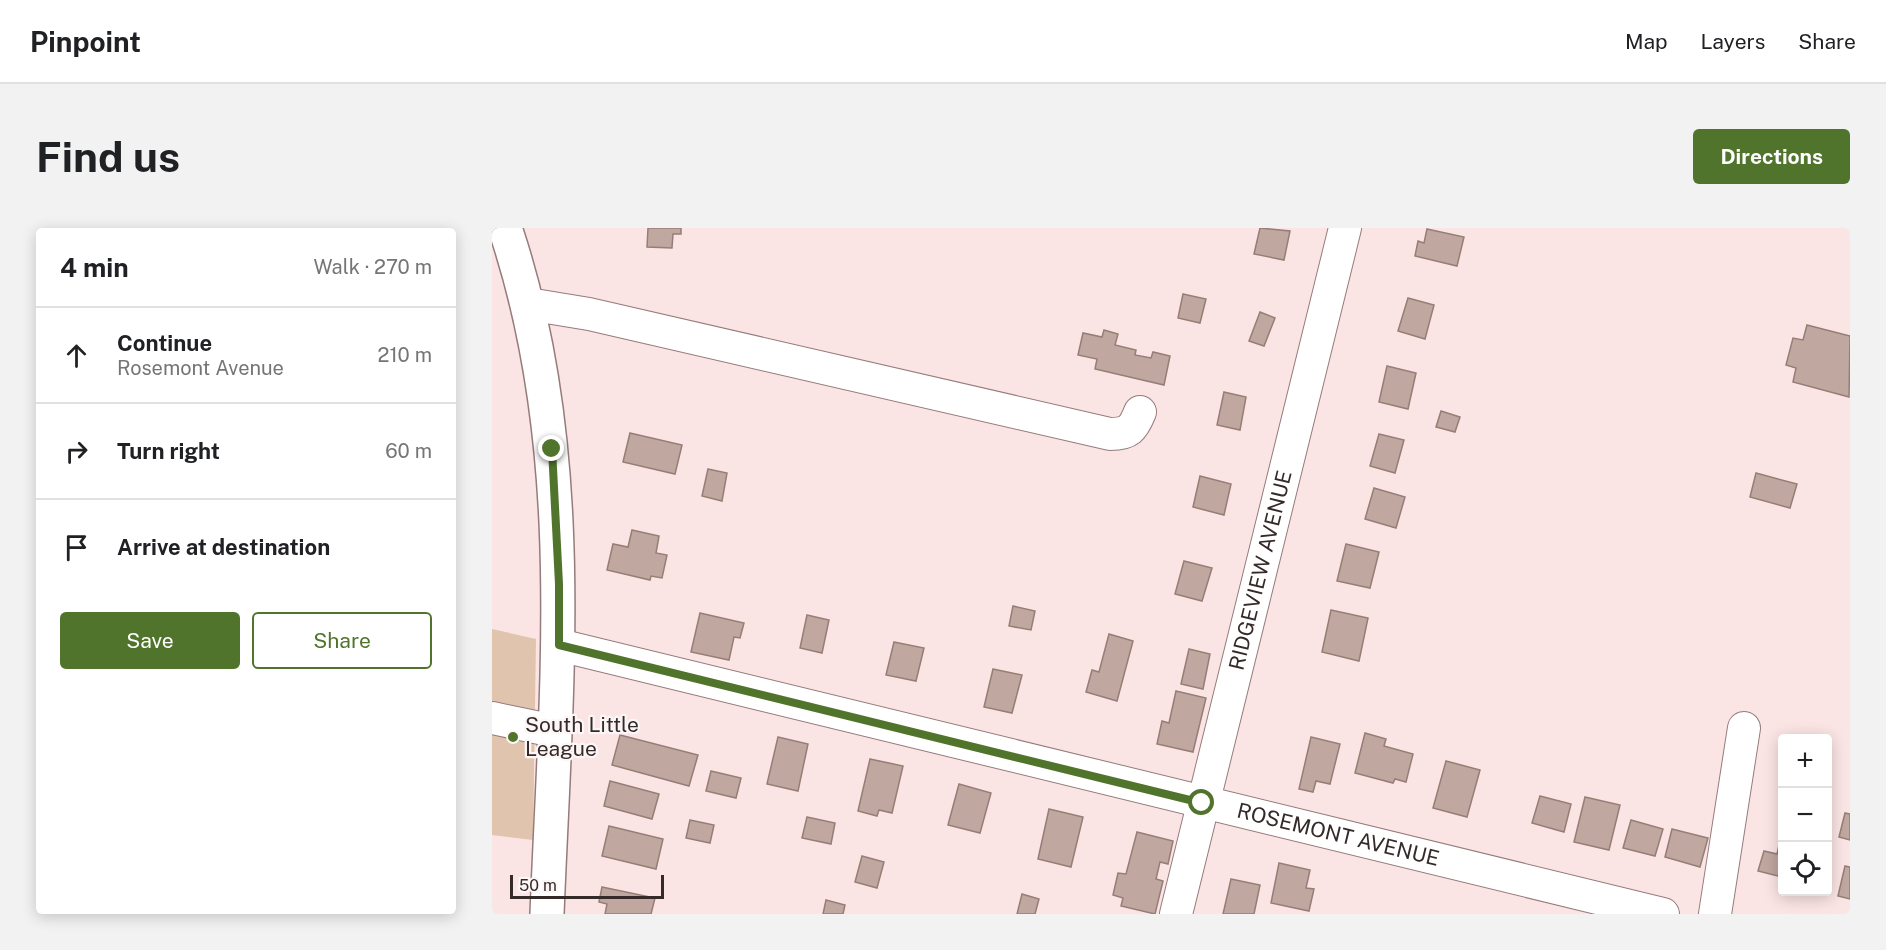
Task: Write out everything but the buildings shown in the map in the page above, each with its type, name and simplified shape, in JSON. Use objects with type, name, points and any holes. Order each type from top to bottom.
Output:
[{"type":"main road","points":[[501,234],[528,304],[547,400],[552,449],[557,526],[559,645],[547,914]]},
{"type":"street","name":"RIDGEVIEW AVENUE","points":[[1176,914],[1345,228]]},
{"type":"street","points":[[528,304],[589,314],[1110,434],[1125,434],[1134,428],[1140,412]]},
{"type":"street","name":"ROSEMONT AVENUE","points":[[559,645],[1663,914]]},
{"type":"street","points":[[492,718],[554,731]]},
{"type":"street","points":[[1715,914],[1744,728]]},
{"type":"shaded area","name":"South Little League","points":[[492,629],[536,639],[533,840],[492,835]]},
{"type":"place","name":"South Little League","points":[[513,737]]},
{"type":"route","points":[[552,449],[559,584],[559,645],[1202,803]]}]
